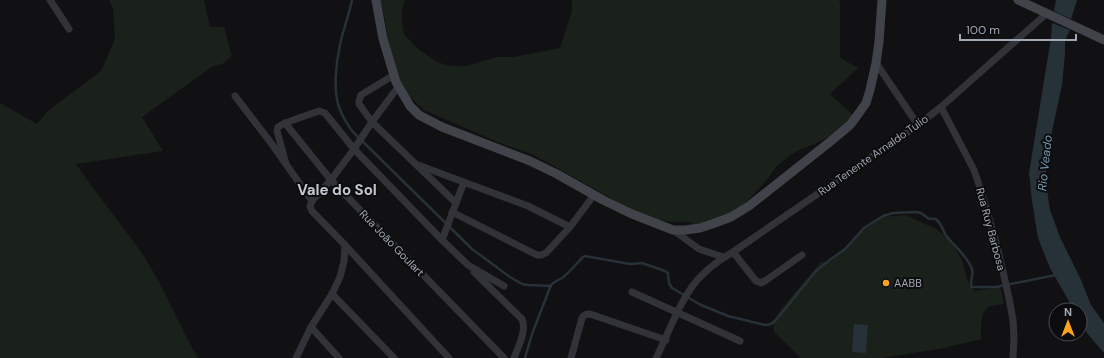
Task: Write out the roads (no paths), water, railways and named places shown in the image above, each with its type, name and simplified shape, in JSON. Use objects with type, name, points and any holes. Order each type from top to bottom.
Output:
[{"type":"street","points":[[50,0],[69,29]]},
{"type":"street","points":[[376,0],[383,39],[398,87],[410,106],[419,115],[442,127],[530,161],[632,214],[673,230],[699,249],[724,257]]},
{"type":"street","points":[[673,230],[700,228],[731,217],[749,206],[850,125],[866,103],[870,90],[879,42],[882,0]]},
{"type":"street","points":[[1018,0],[1104,40]]},
{"type":"street","name":"Rua Tenente Arnaldo Tulio","points":[[656,358],[683,302],[693,285],[704,273],[724,257],[918,125],[1049,15]]},
{"type":"street","points":[[876,64],[918,125]]},
{"type":"street","points":[[394,75],[361,95],[359,98],[359,104],[372,122],[456,203]]},
{"type":"street","points":[[398,87],[331,180],[312,201],[310,206],[312,211],[449,358]]},
{"type":"street","points":[[235,96],[312,201]]},
{"type":"street","name":"Rua Ruy Barbosa","points":[[941,107],[974,170],[979,183],[1005,279],[1013,320],[1013,358]]},
{"type":"street","points":[[286,164],[277,132],[278,127],[285,122],[319,111],[325,113],[442,240],[522,320],[523,331],[514,358]]},
{"type":"street","name":"Rua João Goulart","points":[[285,122],[331,180],[504,358]]},
{"type":"street","points":[[414,164],[528,206],[570,227]]},
{"type":"street","points":[[442,240],[464,182]]},
{"type":"street","points":[[452,212],[537,255],[541,255],[546,253],[570,227],[594,195]]},
{"type":"street","points":[[296,358],[311,327],[332,294],[340,277],[345,245]]},
{"type":"street","points":[[733,252],[756,281],[761,283],[802,255]]},
{"type":"street","points":[[468,265],[504,286]]},
{"type":"street","points":[[632,292],[740,341]]},
{"type":"street","points":[[332,294],[394,358]]},
{"type":"street","points":[[571,358],[582,318],[587,314],[666,340]]},
{"type":"street","points":[[311,327],[339,358]]},
{"type":"water","points":[[1056,0],[1077,0],[1071,19],[1054,11]]},
{"type":"water","name":"Rio Veado","points":[[1052,23],[1070,30],[1065,40],[1062,85],[1046,159],[1046,183],[1050,210],[1060,237],[1081,280],[1091,305],[1104,323],[1104,353],[1088,334],[1088,302],[1069,302],[1050,268],[1038,238],[1029,173],[1051,38]]},
{"type":"water","points":[[854,324],[868,325],[866,353],[852,352]]},
{"type":"waterway","points":[[352,0],[341,39],[336,68],[336,93],[343,117],[353,132],[472,249],[522,284],[551,286]]},
{"type":"waterway","points":[[525,358],[532,334],[551,285],[565,276],[585,256],[630,264],[642,263],[665,271],[668,273],[669,283],[672,288],[701,305],[728,316],[765,325],[771,324],[776,320],[816,271],[845,249],[864,228],[883,216],[893,213],[916,212],[921,213],[929,219],[937,220],[945,234],[970,264],[972,269],[972,287],[996,287],[1056,275]]},
{"type":"place","name":"AABB","points":[[886,283]]},
{"type":"district","name":"Vale do Sol","points":[[337,190]]}]
